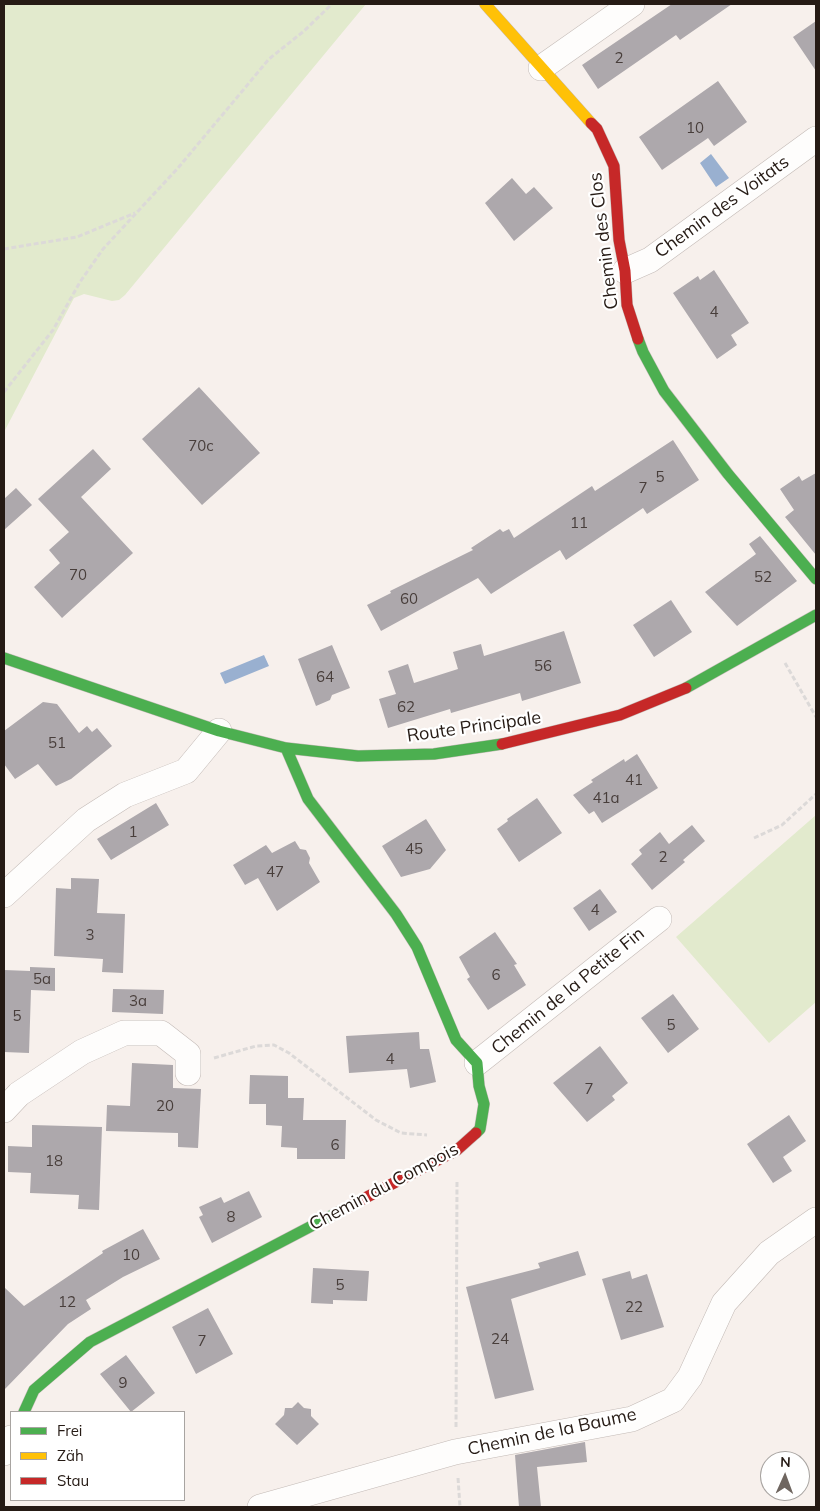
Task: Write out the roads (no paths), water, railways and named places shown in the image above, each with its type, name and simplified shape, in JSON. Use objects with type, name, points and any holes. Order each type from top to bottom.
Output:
[{"type":"street","name":"Chemin des Clos","points":[[485,4],[597,129],[614,166],[619,240],[626,271],[627,305],[643,352],[664,391],[728,474],[816,577]]},
{"type":"street","points":[[541,68],[632,4]]},
{"type":"street","name":"Chemin des Voitats","points":[[626,271],[650,260],[816,139]]},
{"type":"street","name":"Route Principale","points":[[4,658],[219,732],[286,748],[358,756],[434,754],[506,744],[565,731],[620,715],[690,686],[816,615]]},
{"type":"street","points":[[4,895],[86,820],[125,795],[186,770],[219,732]]},
{"type":"street","points":[[286,748],[308,799],[396,914],[417,947],[456,1040],[477,1063]]},
{"type":"street","name":"Chemin de la Petite Fin","points":[[477,1063],[659,919]]},
{"type":"street","points":[[4,1110],[19,1094],[82,1052],[124,1033],[161,1033],[188,1064]]},
{"type":"street","name":"Chemin du Compois","points":[[24,1411],[34,1390],[90,1342],[457,1150],[480,1128],[484,1104],[478,1086],[477,1063]]},
{"type":"street","name":"Chemin de la Baume","points":[[260,1507],[455,1452],[632,1418],[673,1400],[690,1377],[724,1302],[769,1253],[816,1220]]},
{"type":"street","points":[[4,1453],[10,1440]]},
{"type":"water","points":[[711,154],[729,178],[716,187],[700,163]]},
{"type":"water","points":[[264,655],[269,666],[225,684],[220,673]]}]
